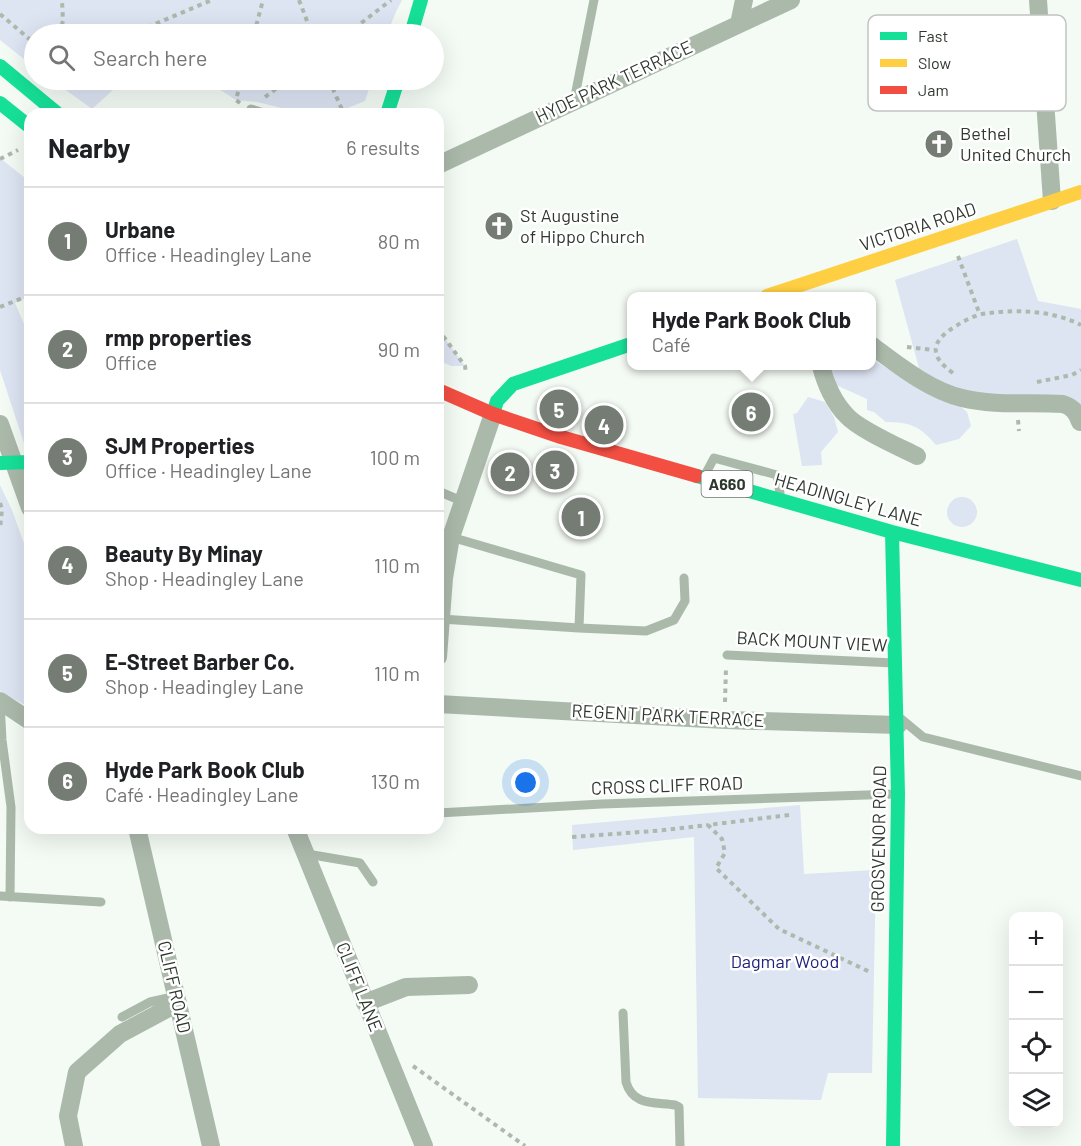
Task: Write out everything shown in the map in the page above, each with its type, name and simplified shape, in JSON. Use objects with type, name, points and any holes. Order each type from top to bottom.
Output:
[{"type":"main road","points":[[414,24],[421,0]]},
{"type":"main road","points":[[0,66],[24,86]]},
{"type":"main road","points":[[29,90],[51,108]]},
{"type":"main road","points":[[389,108],[395,90]]},
{"type":"main road","points":[[0,103],[24,122]]},
{"type":"main road","name":"VICTORIA ROAD","points":[[806,290],[951,235],[1081,192]]},
{"type":"main road","points":[[493,414],[497,401],[513,384],[627,345]]},
{"type":"main road","name":"HEADINGLEY LANE","points":[[444,393],[493,414],[561,437],[892,532],[1081,580]]},
{"type":"main road","name":"GROSVENOR ROAD","points":[[892,532],[898,721],[893,1146]]},
{"type":"street","points":[[739,24],[744,0]]},
{"type":"street","name":"HYDE PARK TERRACE","points":[[444,162],[791,0]]},
{"type":"street","points":[[1038,0],[1039,15]]},
{"type":"street","points":[[1046,111],[1052,201]]},
{"type":"street","points":[[876,349],[904,369],[961,398],[1063,404],[1070,406],[1080,422]]},
{"type":"street","points":[[822,370],[829,389],[847,417],[917,456]]},
{"type":"street","points":[[444,578],[451,537],[493,414]]},
{"type":"street","points":[[0,424],[24,490]]},
{"type":"street","points":[[0,701],[24,717]]},
{"type":"street","name":"REGENT PARK TERRACE","points":[[444,704],[725,720],[898,721]]},
{"type":"street","name":"CLIFF ROAD","points":[[138,834],[211,1146]]},
{"type":"street","name":"CLIFF LANE","points":[[298,834],[424,1146]]},
{"type":"street","points":[[365,1003],[406,987],[469,985]]},
{"type":"street","points":[[74,1146],[68,1116],[77,1072],[120,1035],[177,1000]]},
{"type":"lane","points":[[574,101],[594,0]]},
{"type":"lane","points":[[704,478],[714,458],[777,475],[782,500]]},
{"type":"lane","points":[[444,494],[464,502]]},
{"type":"lane","points":[[451,537],[581,574],[579,628]]},
{"type":"lane","points":[[444,619],[646,631],[674,620],[685,601],[684,578]]},
{"type":"lane","name":"BACK MOUNT VIEW","points":[[727,655],[896,663]]},
{"type":"lane","points":[[0,701],[2,740],[11,807],[5,896],[101,902]]},
{"type":"lane","points":[[898,721],[923,737],[1081,776]]},
{"type":"lane","name":"CROSS CLIFF ROAD","points":[[444,813],[602,804],[898,794]]},
{"type":"lane","points":[[306,854],[360,863],[373,882]]},
{"type":"lane","points":[[122,1017],[150,1002],[177,1000]]},
{"type":"lane","points":[[622,1013],[628,1090],[638,1100],[679,1107],[680,1146]]},
{"type":"path","points":[[62,0],[62,24]]},
{"type":"path","points":[[155,24],[212,0]]},
{"type":"path","points":[[257,24],[263,0]]},
{"type":"path","points":[[299,0],[308,24]]},
{"type":"path","points":[[360,24],[391,0]]},
{"type":"path","points":[[0,14],[24,34]]},
{"type":"path","points":[[333,90],[341,108]]},
{"type":"path","points":[[951,235],[980,315]]},
{"type":"path","points":[[0,307],[24,297]]},
{"type":"path","points":[[962,376],[940,363],[935,350],[937,341],[949,330],[980,315],[1042,313],[1068,318],[1081,325]]},
{"type":"path","points":[[444,337],[465,366],[466,376]]},
{"type":"path","points":[[904,346],[935,350]]},
{"type":"path","points":[[1034,382],[1072,375],[1081,370]]},
{"type":"path","points":[[0,503],[2,509],[0,529]]},
{"type":"path","points":[[725,720],[727,655]]},
{"type":"path","points":[[572,837],[654,831],[789,815]]},
{"type":"path","points":[[708,825],[722,839],[725,854],[716,868],[779,930],[895,982]]},
{"type":"path","points":[[410,1064],[525,1146]]},
{"type":"green space","points":[[0,0],[402,0],[391,24],[24,24],[24,59],[0,40]]},
{"type":"green space","points":[[66,90],[113,90],[91,108]]},
{"type":"green space","points":[[220,90],[369,90],[365,101],[348,108],[282,108],[236,100]]},
{"type":"green space","points":[[0,158],[24,177],[24,299],[15,303],[24,324],[24,443],[0,370]]},
{"type":"green space","points":[[1017,239],[1038,301],[1081,309],[1081,408],[960,406],[967,412],[971,426],[959,439],[936,445],[925,433],[914,426],[886,422],[874,412],[867,410],[867,399],[836,385],[829,370],[876,370],[876,362],[925,390],[895,280]]},
{"type":"green space","points":[[444,337],[465,366],[451,366],[444,363]]},
{"type":"green space","points":[[808,397],[825,402],[834,417],[838,432],[821,452],[822,465],[802,466],[793,414],[797,413]]},
{"type":"green space","points":[[0,485],[24,543],[24,705],[0,691]]},
{"type":"green space","points":[[962,497],[968,498],[976,506],[976,518],[968,526],[962,527],[956,526],[948,518],[947,512],[948,506],[956,498]]},
{"type":"green space","name":"Dagmar Wood","points":[[800,805],[804,874],[876,870],[872,1073],[828,1073],[821,1100],[698,1098],[694,837],[573,850],[572,825]]},
{"type":"traffic: fast","points":[[414,24],[421,0]]},
{"type":"traffic: fast","points":[[0,66],[24,86]]},
{"type":"traffic: fast","points":[[29,90],[51,108]]},
{"type":"traffic: fast","points":[[389,108],[395,90]]},
{"type":"traffic: fast","points":[[0,103],[24,122]]},
{"type":"traffic: fast","points":[[493,414],[497,401],[513,384],[627,345]]},
{"type":"traffic: fast","points":[[0,463],[24,462]]},
{"type":"traffic: fast","points":[[697,476],[892,532],[1081,580]]},
{"type":"traffic: fast","points":[[892,532],[898,794],[893,1146]]},
{"type":"traffic: slow","points":[[779,292],[1081,192]]},
{"type":"traffic: jam","points":[[444,393],[493,414],[561,437],[697,476]]},
{"type":"place","name":"Bethel United Church","points":[[939,144]]},
{"type":"place","name":"St Augustine of Hippo Church","points":[[499,226]]},
{"type":"place","name":"E-Street Barber Co.","points":[[559,409]]},
{"type":"place","name":"Hyde Park Book Club","points":[[751,412]]},
{"type":"place","name":"Beauty By Minay","points":[[604,425]]},
{"type":"place","name":"SJM Properties","points":[[555,470]]},
{"type":"place","name":"rmp properties","points":[[510,472]]},
{"type":"place","name":"Urbane","points":[[581,517]]}]
